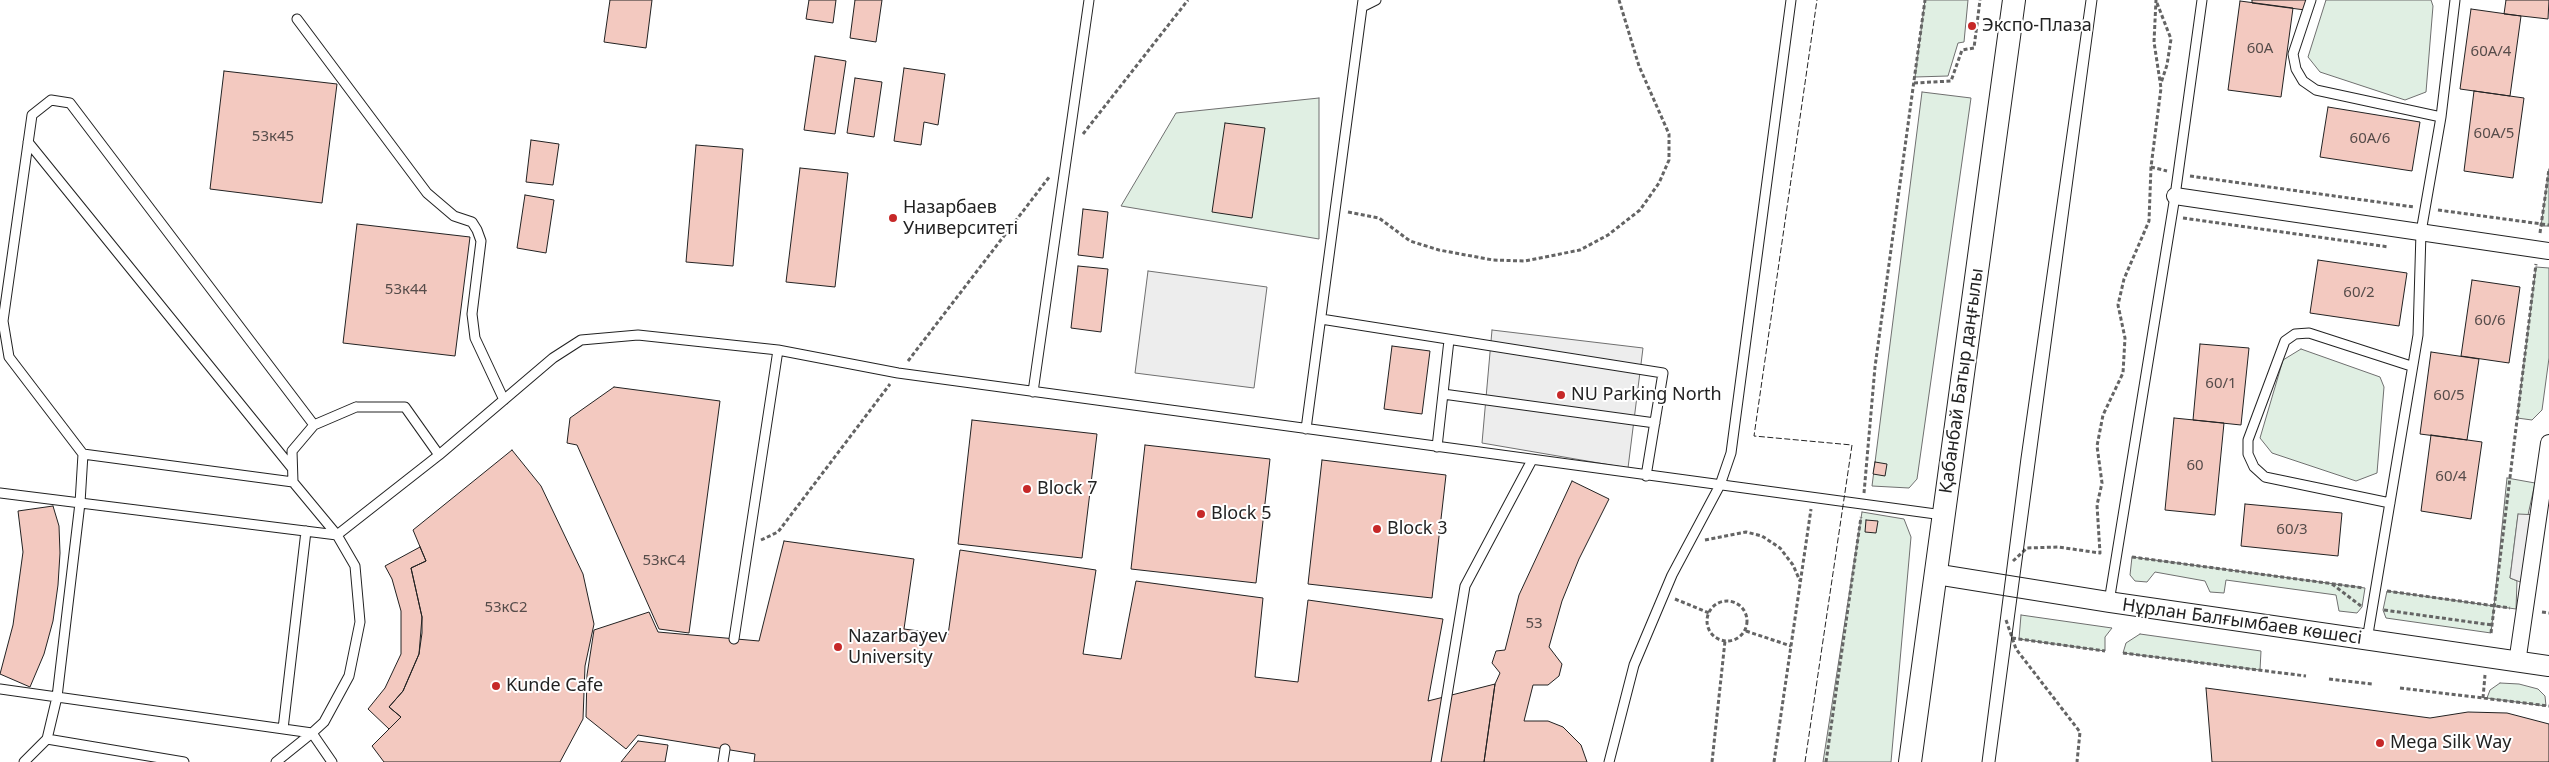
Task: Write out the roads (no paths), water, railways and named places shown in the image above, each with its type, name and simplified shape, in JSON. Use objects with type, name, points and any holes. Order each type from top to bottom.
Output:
[{"type":"main road","name":"Қабанбай Батыр даңғылы","points":[[1910,762],[2014,0]]},
{"type":"street","points":[[2175,196],[2422,232],[2543,256]]},
{"type":"street","points":[[2518,663],[2549,443]]},
{"type":"street","name":"Нұрлан Балғымбаев көшесі","points":[[1935,574],[2109,602],[2549,666]]},
{"type":"lane","points":[[1033,392],[1089,0]]},
{"type":"lane","points":[[1306,430],[1363,3],[1376,0]]},
{"type":"lane","points":[[1609,762],[1634,666],[1664,594],[1688,544],[1720,485],[1731,453],[1791,0]]},
{"type":"lane","points":[[2109,602],[2175,196],[2202,0]]},
{"type":"lane","points":[[2311,0],[2293,54],[2296,68],[2303,81],[2316,90],[2441,117]]},
{"type":"lane","points":[[2367,640],[2418,335],[2422,232],[2441,117],[2455,0]]},
{"type":"lane","points":[[297,19],[427,194],[454,216],[472,222],[477,230],[481,241],[472,314],[475,338],[504,400]]},
{"type":"lane","points":[[24,762],[47,738],[57,697],[84,454],[9,358],[3,321],[32,115],[51,100],[70,103],[314,425]]},
{"type":"lane","points":[[28,142],[292,468]]},
{"type":"lane","points":[[1321,319],[1663,373],[1646,476]]},
{"type":"lane","points":[[2390,503],[2265,476],[2254,467],[2248,454],[2248,440],[2285,341],[2295,334],[2309,333],[2412,366]]},
{"type":"lane","points":[[0,493],[337,535],[439,455],[553,358],[581,340],[638,335],[778,350],[898,373],[1306,430],[1943,515]]},
{"type":"lane","points":[[1437,447],[1449,340]]},
{"type":"lane","points":[[734,639],[778,350]]},
{"type":"lane","points":[[1443,394],[1655,423]]},
{"type":"lane","points":[[276,762],[324,722],[349,676],[360,622],[355,566],[337,535],[293,482],[292,451],[314,425],[356,407],[405,407],[439,455]]},
{"type":"lane","points":[[84,454],[293,482]]},
{"type":"lane","points":[[1436,762],[1465,586],[1532,460]]},
{"type":"lane","points":[[283,729],[306,531]]},
{"type":"lane","points":[[0,689],[312,733],[332,762]]},
{"type":"lane","points":[[47,738],[184,762]]},
{"type":"lane","points":[[723,762],[725,749]]},
{"type":"tram line","points":[[1982,762],[2021,458],[2086,0]]},
{"type":"tram line","points":[[1995,762],[2097,0]]},
{"type":"place","name":"Экспо-Плаза","points":[[1972,26]]},
{"type":"place","name":"Назарбаев Университеті","points":[[893,218]]},
{"type":"place","name":"NU Parking North","points":[[1561,395]]},
{"type":"place","name":"Block 7","points":[[1027,489]]},
{"type":"place","name":"Block 5","points":[[1201,514]]},
{"type":"place","name":"Block 3","points":[[1377,529]]},
{"type":"place","name":"Nazarbayev University","points":[[838,647]]},
{"type":"place","name":"Kunde Cafe","points":[[496,686]]},
{"type":"place","name":"Mega Silk Way","points":[[2380,743]]}]
